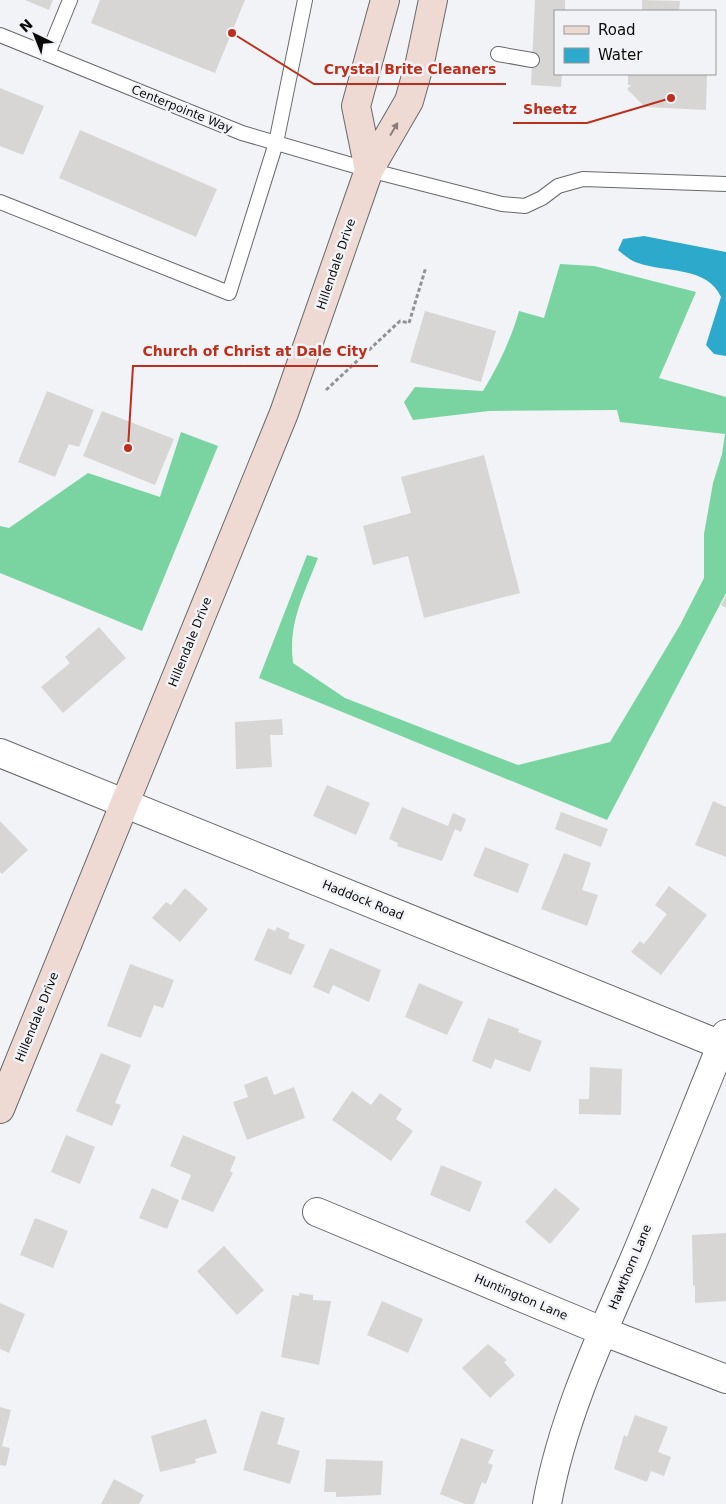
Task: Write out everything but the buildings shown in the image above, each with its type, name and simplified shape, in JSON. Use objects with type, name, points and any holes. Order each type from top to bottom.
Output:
[{"type":"main road","points":[[369,170],[356,106],[384,0]]},
{"type":"main road","name":"Hillendale Drive","points":[[0,1109],[284,413],[369,170],[409,101],[420,62],[433,0]]},
{"type":"street","name":"Haddock Road","points":[[0,752],[724,1042]]},
{"type":"street","name":"Hawthorn Lane","points":[[547,1504],[551,1482],[578,1395],[602,1331],[724,1042]]},
{"type":"street","name":"Huntington Lane","points":[[317,1212],[602,1331],[726,1379]]},
{"type":"lane","points":[[48,54],[70,0]]},
{"type":"lane","points":[[0,202],[229,293],[276,143],[305,0]]},
{"type":"lane","name":"Centerpointe Way","points":[[0,35],[242,132],[369,170],[502,204],[525,206],[542,198],[558,186],[583,179],[726,184]]},
{"type":"lane","points":[[498,54],[532,60]]},
{"type":"path","points":[[326,390],[400,321],[409,323],[426,267]]},
{"type":"green space","points":[[560,264],[594,266],[696,292],[659,378],[726,397],[726,593],[607,820],[259,678],[307,555],[318,558],[298,609],[293,635],[293,663],[345,698],[518,765],[610,742],[680,625],[704,578],[704,534],[713,483],[722,454],[725,434],[620,422],[617,410],[489,411],[413,420],[404,402],[415,387],[483,391],[504,352],[519,311],[544,318]]},
{"type":"green space","points":[[181,432],[218,446],[142,631],[0,573],[0,526],[9,528],[88,473],[160,497]]},
{"type":"water","points":[[644,236],[726,252],[726,356],[714,354],[706,345],[721,297],[715,287],[696,275],[635,262],[618,250],[623,239]]},
{"type":"place","name":"Crystal Brite Cleaners","points":[[232,33]]},
{"type":"place","name":"Sheetz","points":[[671,98]]},
{"type":"place","name":"Church of Christ at Dale City","points":[[128,448]]}]
